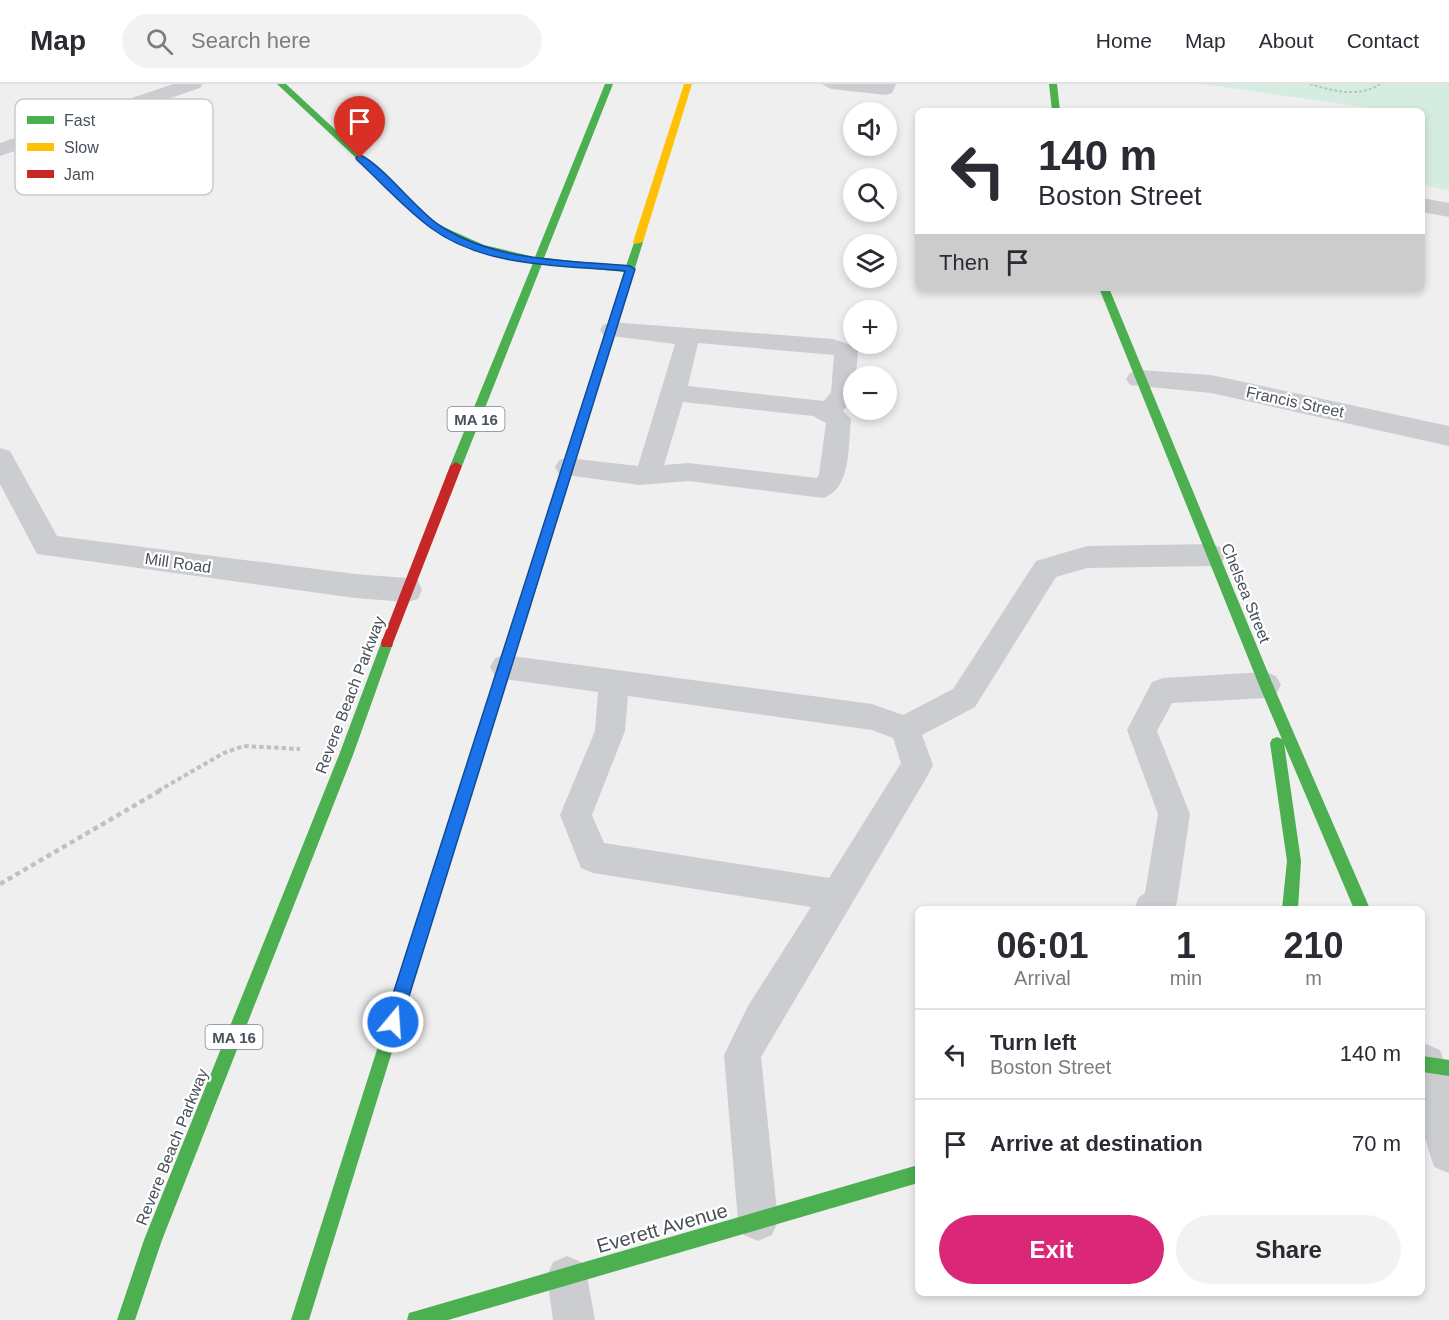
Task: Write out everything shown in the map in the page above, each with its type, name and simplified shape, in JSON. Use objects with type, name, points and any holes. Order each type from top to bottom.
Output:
[{"type":"main road","points":[[281,84],[445,234],[485,252],[540,261],[630,269]]},
{"type":"main road","name":"Revere Beach Parkway","points":[[126,1320],[153,1240],[346,755],[407,591],[609,84]]},
{"type":"main road","points":[[300,1320],[688,84]]},
{"type":"main road","points":[[1053,84],[1056,108]]},
{"type":"main road","name":"Chelsea Street","points":[[1105,291],[1139,379],[1266,685],[1361,906]]},
{"type":"main road","points":[[1266,685],[1292,844],[1294,876],[1290,906]]},
{"type":"main road","name":"Everett Avenue","points":[[416,1320],[915,1175]]},
{"type":"street","points":[[149,99],[193,84]]},
{"type":"street","points":[[0,150],[15,145]]},
{"type":"street","points":[[1425,206],[1449,210]]},
{"type":"street","name":"Francis Street","points":[[1139,379],[1211,384],[1449,436]]},
{"type":"street","name":"Mill Road","points":[[0,458],[48,546],[407,591]]},
{"type":"street","points":[[1430,1062],[1449,1152]]},
{"type":"lane","points":[[831,84],[886,86]]},
{"type":"lane","points":[[611,330],[688,338],[701,335],[833,347],[846,351],[843,394],[828,414]]},
{"type":"lane","points":[[652,476],[651,464],[674,393],[688,338]]},
{"type":"lane","points":[[568,466],[640,476],[688,472],[823,488],[832,476],[839,419],[818,408],[674,393]]},
{"type":"lane","points":[[505,667],[872,717],[905,729],[964,698],[1046,569],[1087,557],[1212,555]]},
{"type":"lane","points":[[614,682],[610,731],[576,815],[593,857],[837,895]]},
{"type":"lane","points":[[1156,906],[1160,903],[1174,814],[1142,730],[1163,690],[1266,685]]},
{"type":"lane","points":[[758,1221],[742,1055],[761,1019],[917,765],[905,729]]},
{"type":"lane","points":[[567,1276],[574,1320]]},
{"type":"path","points":[[1310,84],[1358,92],[1372,90],[1380,84]]},
{"type":"path","points":[[0,884],[224,753],[244,746],[268,745],[346,755]]},
{"type":"green space","points":[[1202,84],[1449,84],[1449,190],[1425,186],[1425,108],[1371,108]]},
{"type":"traffic: fast","points":[[281,84],[434,226],[457,238],[505,254],[554,263],[630,269]]},
{"type":"traffic: fast","points":[[456,466],[609,84]]},
{"type":"traffic: fast","points":[[1053,84],[1056,108]]},
{"type":"traffic: fast","points":[[521,617],[638,242]]},
{"type":"traffic: fast","points":[[1105,291],[1266,685],[1361,906]]},
{"type":"traffic: fast","points":[[126,1320],[153,1240],[346,755],[387,643]]},
{"type":"traffic: fast","points":[[1277,743],[1294,861],[1290,906]]},
{"type":"traffic: fast","points":[[300,1320],[444,861]]},
{"type":"traffic: fast","points":[[1425,1064],[1449,1068]]},
{"type":"traffic: fast","points":[[416,1320],[915,1175]]},
{"type":"traffic: slow","points":[[638,242],[688,84]]},
{"type":"traffic: jam","points":[[387,643],[456,466]]},
{"type":"traffic: jam","points":[[444,861],[521,617]]},
{"type":"route","points":[[360,158],[434,226],[456,241],[470,247],[517,258],[630,269],[393,1022]]}]
